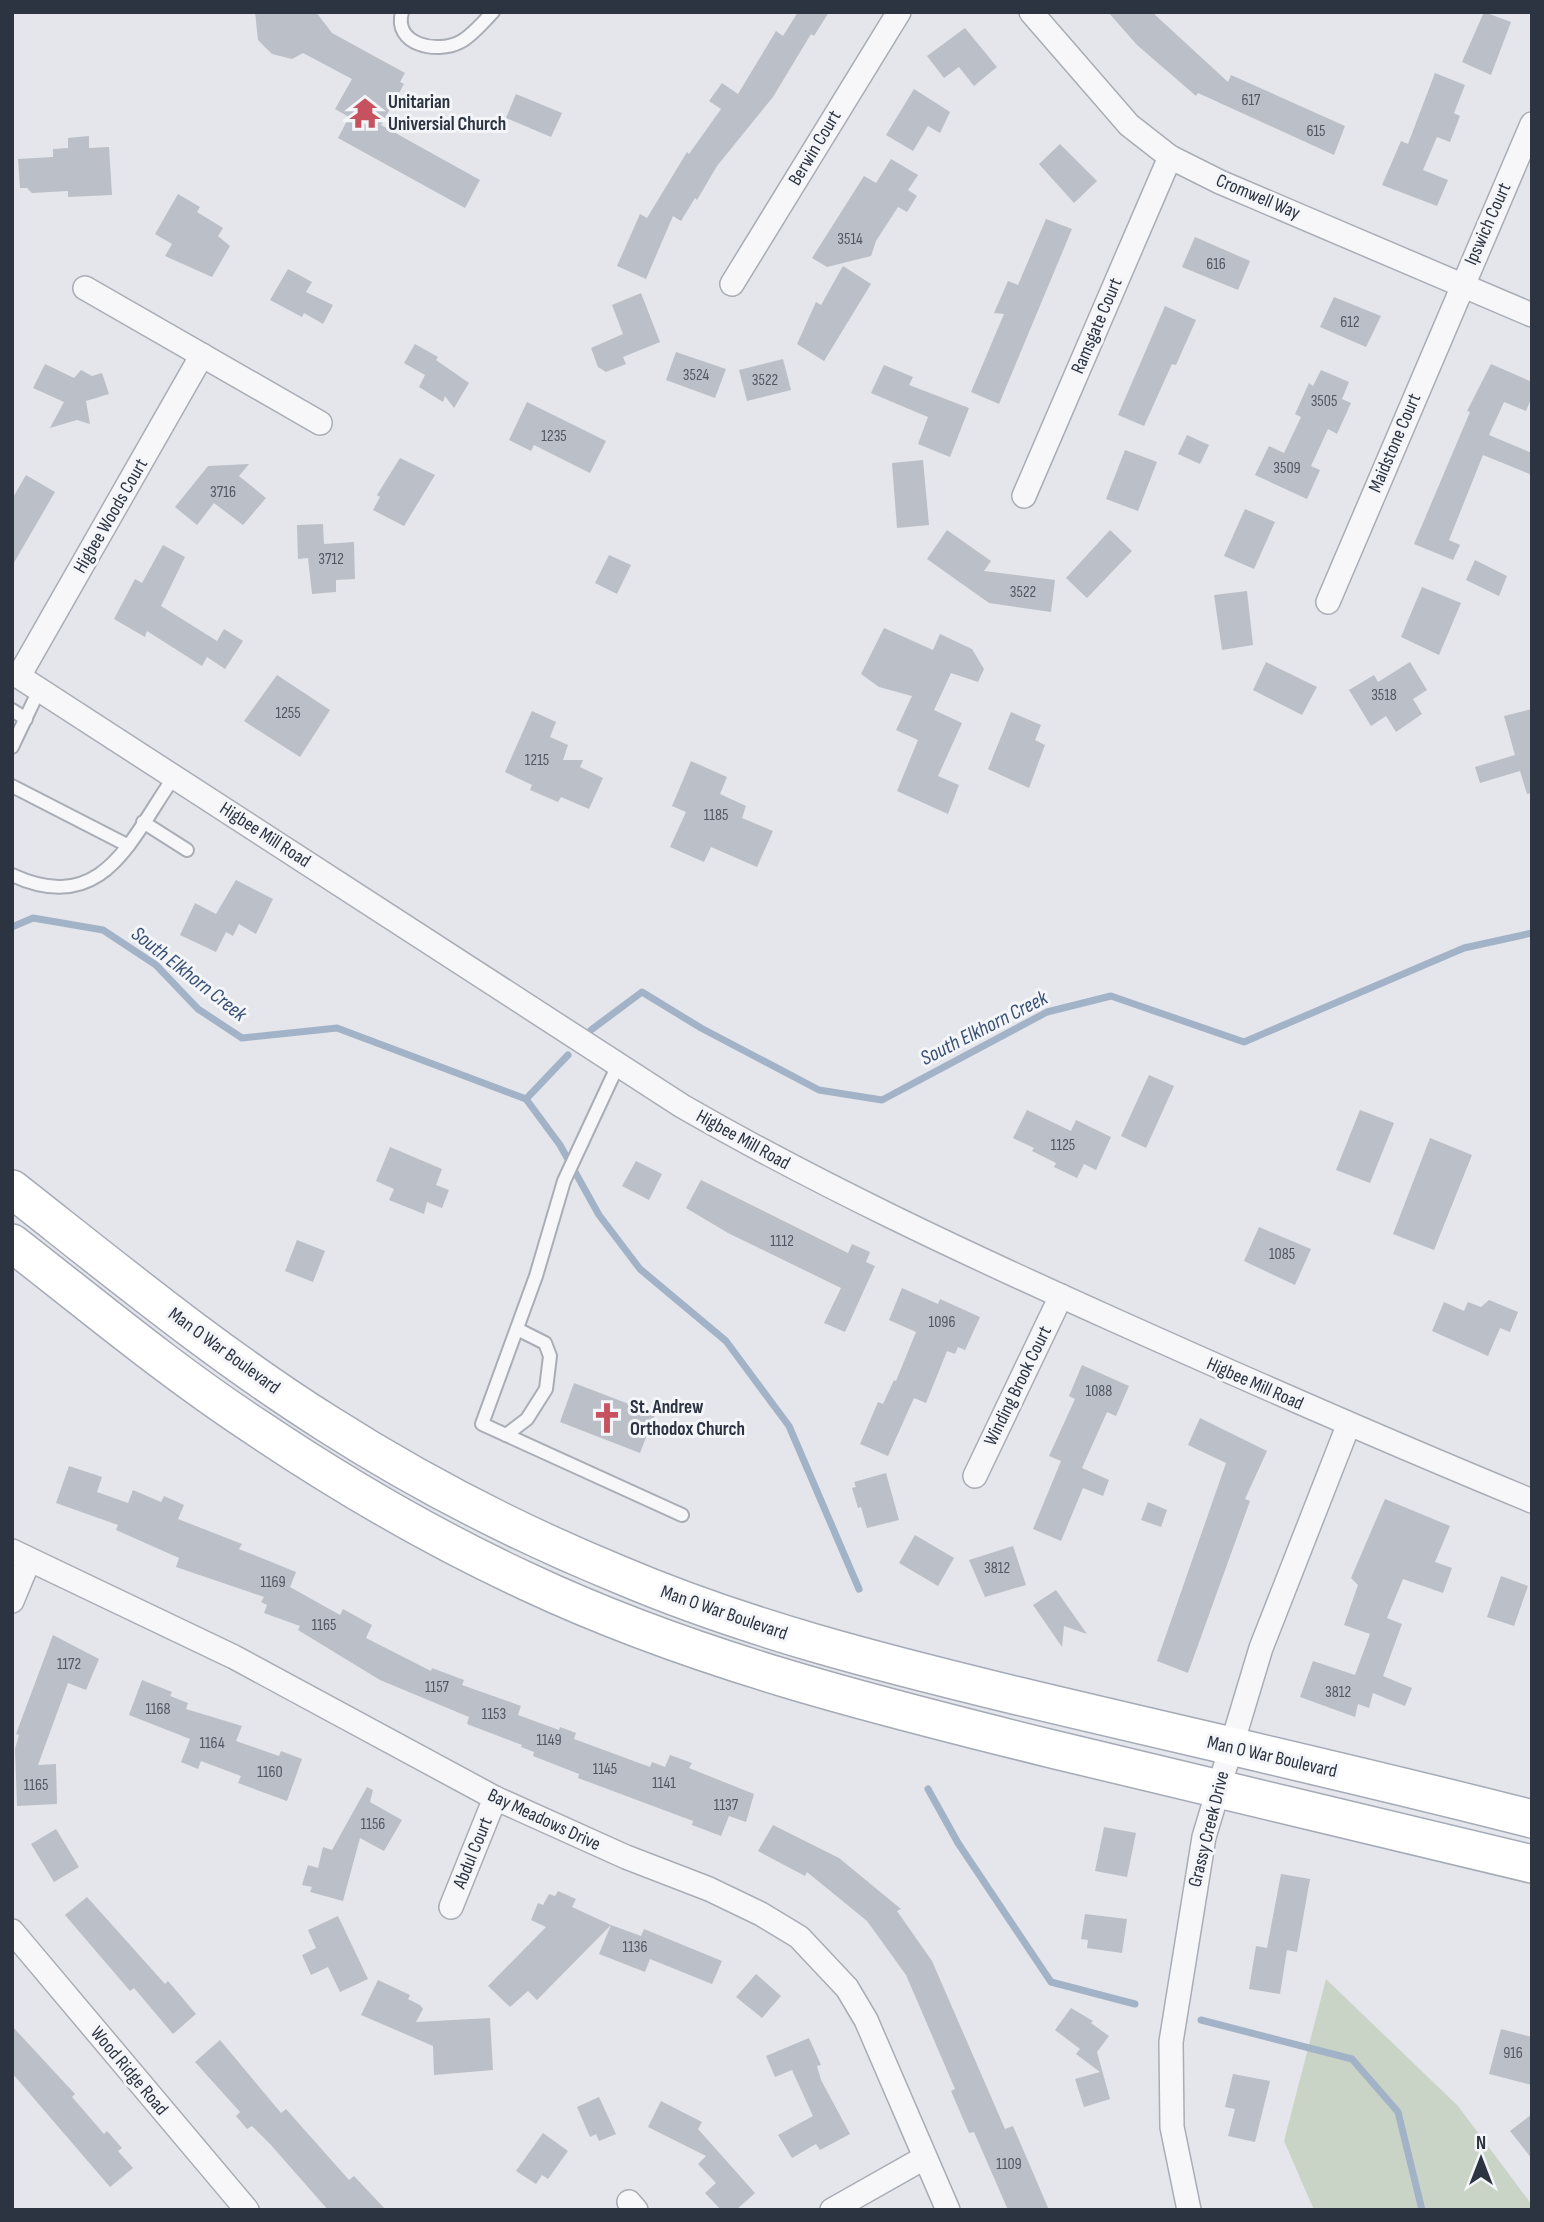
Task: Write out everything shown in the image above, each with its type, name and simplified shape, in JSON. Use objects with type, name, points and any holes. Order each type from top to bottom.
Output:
[{"type":"main road","name":"Man O War Boulevard","points":[[12,1189],[158,1303],[326,1423],[401,1469],[554,1546],[689,1602],[846,1654],[1532,1819]]},
{"type":"main road","points":[[12,1243],[256,1427],[423,1528],[525,1581],[638,1628],[798,1682],[953,1724],[1532,1864]]},
{"type":"street","name":"Berwin Court","points":[[732,284],[899,12]]},
{"type":"street","name":"Cromwell Way","points":[[1031,12],[1129,125],[1170,157],[1220,182],[1532,315]]},
{"type":"street","name":"Ipswich Court","points":[[1462,284],[1532,124]]},
{"type":"street","name":"Ramsgate Court","points":[[1024,496],[1170,157]]},
{"type":"street","name":"Maidstone Court","points":[[1328,602],[1462,284]]},
{"type":"street","points":[[85,288],[320,423]]},
{"type":"street","name":"Higbee Woods Court","points":[[16,674],[202,355]]},
{"type":"street","name":"Higbee Mill Road","points":[[16,674],[682,1106],[819,1181],[1061,1296],[1349,1426],[1532,1501]]},
{"type":"street","name":"Winding Brook Court","points":[[975,1476],[1061,1296]]},
{"type":"street","name":"Grassy Creek Drive","points":[[1189,2210],[1172,2127],[1171,2042],[1197,1877],[1218,1789],[1261,1648],[1349,1426]]},
{"type":"street","points":[[12,1601],[21,1555]]},
{"type":"street","name":"Bay Meadows Drive","points":[[21,1555],[234,1657],[495,1798],[626,1857],[709,1889],[761,1914],[799,1937],[847,1988],[866,2020],[948,2210]]},
{"type":"street","name":"Abdul Court","points":[[451,1907],[495,1798]]},
{"type":"street","name":"Wood Ridge Road","points":[[12,1931],[247,2210]]},
{"type":"street","points":[[832,2210],[924,2158]]},
{"type":"lane","points":[[402,12],[400,21],[407,37],[425,48],[442,48],[461,41],[493,12]]},
{"type":"lane","points":[[12,747],[39,690]]},
{"type":"lane","points":[[12,710],[26,719]]},
{"type":"lane","points":[[12,875],[35,886],[67,888],[91,882],[111,867],[174,777]]},
{"type":"lane","points":[[12,786],[127,845]]},
{"type":"lane","points":[[143,822],[187,850]]},
{"type":"lane","points":[[618,1065],[564,1181],[517,1329],[482,1424],[682,1515]]},
{"type":"lane","points":[[506,1434],[527,1419],[545,1389],[550,1356],[545,1343],[517,1329]]},
{"type":"green space","points":[[1326,1979],[1458,2106],[1532,2205],[1532,2210],[1314,2210],[1284,2141]]},
{"type":"building","name":"Unitarian Universial Church","points":[[255,12],[316,12],[332,33],[405,73],[400,82],[404,84],[381,125],[480,180],[465,208],[338,138],[349,117],[335,109],[352,79],[303,53],[292,59],[272,54],[258,40]]},
{"type":"building","points":[[798,12],[829,12],[814,36],[811,34],[773,97],[717,166],[681,221],[673,216],[646,279],[617,266],[640,214],[647,218],[687,152],[689,154],[721,109],[709,101],[722,83],[738,94],[776,31],[783,36]]},
{"type":"building","points":[[1108,12],[1152,12],[1228,82],[1231,75],[1345,126],[1334,155],[1198,93],[1196,96],[1137,45]]},
{"type":"building","points":[[1484,12],[1511,22],[1491,75],[1462,62]]},
{"type":"building","points":[[965,28],[997,67],[974,86],[959,67],[944,78],[927,56]]},
{"type":"building","points":[[1435,73],[1465,85],[1454,113],[1460,116],[1450,142],[1437,137],[1423,170],[1448,180],[1437,206],[1382,185],[1401,141],[1408,144]]},
{"type":"building","points":[[914,89],[950,112],[940,133],[928,126],[913,151],[886,135]]},
{"type":"building","points":[[516,94],[562,113],[551,137],[506,118]]},
{"type":"building","points":[[89,136],[89,148],[109,147],[112,195],[68,197],[68,191],[32,193],[27,188],[20,188],[18,159],[53,157],[53,149],[68,148],[68,138]]},
{"type":"building","points":[[1060,144],[1097,181],[1074,203],[1039,164]]},
{"type":"building","points":[[891,159],[918,175],[908,190],[917,196],[907,212],[898,207],[876,241],[871,256],[827,267],[812,258],[864,176],[876,183]]},
{"type":"building","points":[[178,194],[200,207],[197,212],[223,228],[218,236],[230,246],[212,277],[165,256],[172,244],[155,234]]},
{"type":"building","points":[[1046,219],[1072,229],[999,404],[971,392],[1004,314],[994,313],[1008,281],[1018,285]]},
{"type":"building","points":[[1195,237],[1250,261],[1238,290],[1182,267]]},
{"type":"building","points":[[843,266],[871,284],[824,361],[797,344],[816,302],[821,305]]},
{"type":"building","points":[[288,269],[312,282],[306,292],[333,305],[323,324],[304,313],[302,317],[270,300]]},
{"type":"building","points":[[641,293],[660,342],[623,357],[626,364],[606,372],[598,367],[591,348],[623,334],[612,305]]},
{"type":"building","points":[[1334,297],[1381,316],[1366,347],[1320,327]]},
{"type":"building","points":[[1165,306],[1196,320],[1176,365],[1172,364],[1144,426],[1118,415]]},
{"type":"building","points":[[415,344],[438,357],[436,360],[469,383],[454,408],[445,396],[443,402],[419,387],[425,375],[404,363]]},
{"type":"building","points":[[676,352],[726,369],[715,398],[666,380]]},
{"type":"building","points":[[783,359],[791,390],[747,401],[739,370]]},
{"type":"building","points":[[45,364],[74,378],[81,370],[92,376],[102,373],[109,394],[86,401],[90,424],[77,420],[50,428],[64,402],[33,388]]},
{"type":"building","points":[[1491,364],[1532,382],[1532,397],[1526,411],[1504,402],[1489,435],[1532,453],[1532,475],[1483,455],[1449,540],[1460,545],[1453,560],[1414,544],[1470,412],[1467,411]]},
{"type":"building","points":[[884,365],[913,377],[909,385],[969,408],[950,457],[918,444],[928,417],[871,393]]},
{"type":"building","points":[[1321,370],[1349,382],[1342,399],[1351,403],[1337,434],[1328,429],[1311,466],[1320,470],[1307,499],[1255,475],[1269,446],[1284,453],[1301,417],[1295,414],[1309,383],[1313,386]]},
{"type":"building","points":[[527,402],[606,441],[590,473],[534,445],[531,451],[509,440]]},
{"type":"building","points":[[1187,435],[1209,445],[1200,464],[1178,454]]},
{"type":"building","points":[[1125,450],[1157,462],[1138,511],[1106,499]]},
{"type":"building","points":[[400,458],[435,475],[404,526],[373,510],[380,497],[377,495]]},
{"type":"building","points":[[923,460],[929,525],[897,528],[892,463]]},
{"type":"building","points":[[249,464],[239,476],[266,498],[243,525],[214,503],[197,525],[175,507],[208,466]]},
{"type":"building","points":[[26,475],[55,492],[12,566],[12,499]]},
{"type":"building","points":[[1245,509],[1275,522],[1254,569],[1224,556]]},
{"type":"building","points":[[323,524],[324,544],[354,542],[355,579],[336,580],[336,592],[312,594],[308,558],[298,559],[297,525]]},
{"type":"building","points":[[947,530],[991,561],[984,571],[1055,580],[1051,612],[989,603],[927,559]]},
{"type":"building","points":[[1110,530],[1132,551],[1087,598],[1066,578]]},
{"type":"building","points":[[163,545],[185,557],[161,606],[217,641],[224,629],[243,641],[225,669],[207,657],[202,666],[147,631],[145,637],[114,619],[135,579],[142,583]]},
{"type":"building","points":[[609,555],[631,565],[617,594],[595,583]]},
{"type":"building","points":[[1475,560],[1507,576],[1499,596],[1466,580]]},
{"type":"building","points":[[1422,587],[1461,603],[1439,655],[1401,637]]},
{"type":"building","points":[[1247,591],[1253,645],[1222,650],[1214,595]]},
{"type":"building","points":[[884,628],[933,650],[940,634],[972,649],[984,669],[978,682],[951,673],[934,710],[962,723],[938,776],[959,785],[948,814],[897,791],[918,740],[896,730],[912,696],[879,687],[861,674]]},
{"type":"building","points":[[1266,662],[1317,687],[1302,715],[1253,690]]},
{"type":"building","points":[[1410,662],[1427,690],[1413,699],[1422,714],[1396,732],[1386,716],[1371,726],[1349,690],[1374,675],[1378,682]]},
{"type":"building","points":[[277,675],[330,710],[300,757],[244,721]]},
{"type":"building","points":[[1532,709],[1532,793],[1527,794],[1520,771],[1480,783],[1475,767],[1515,755],[1504,716]]},
{"type":"building","points":[[532,711],[556,722],[550,737],[568,745],[563,760],[583,760],[580,767],[603,778],[589,809],[561,797],[558,802],[530,790],[532,785],[505,772]]},
{"type":"building","points":[[1011,712],[1041,725],[1035,740],[1045,745],[1029,788],[988,769]]},
{"type":"building","points":[[691,761],[727,777],[720,794],[746,806],[742,818],[773,831],[757,867],[711,847],[704,862],[670,847],[686,812],[672,806]]},
{"type":"building","points":[[236,880],[273,899],[256,934],[239,924],[233,936],[226,932],[216,952],[180,935],[195,903],[216,914]]},
{"type":"building","points":[[1149,1075],[1174,1086],[1146,1148],[1121,1136]]},
{"type":"building","points":[[1027,1110],[1071,1131],[1076,1120],[1111,1137],[1096,1170],[1084,1164],[1077,1178],[1054,1167],[1056,1163],[1013,1138]]},
{"type":"building","points":[[1360,1110],[1394,1123],[1370,1183],[1336,1170]]},
{"type":"building","points":[[1430,1138],[1472,1155],[1434,1250],[1393,1234]]},
{"type":"building","points":[[390,1147],[442,1169],[436,1185],[449,1190],[442,1208],[427,1202],[424,1214],[389,1200],[394,1189],[376,1181]]},
{"type":"building","points":[[636,1161],[662,1174],[649,1200],[622,1186]]},
{"type":"building","points":[[701,1180],[848,1253],[852,1244],[870,1252],[866,1262],[875,1266],[845,1332],[824,1323],[841,1288],[728,1233],[686,1208]]},
{"type":"building","points":[[1259,1227],[1311,1249],[1295,1285],[1244,1261]]},
{"type":"building","points":[[297,1240],[325,1251],[313,1282],[285,1271]]},
{"type":"building","points":[[902,1288],[938,1304],[940,1299],[980,1317],[965,1350],[958,1347],[955,1354],[947,1351],[926,1403],[914,1398],[888,1456],[860,1444],[878,1402],[883,1404],[894,1380],[896,1381],[916,1332],[889,1320]]},
{"type":"building","points":[[1489,1300],[1518,1312],[1510,1332],[1500,1328],[1488,1356],[1432,1331],[1444,1302],[1464,1311],[1468,1302],[1481,1307]]},
{"type":"building","points":[[1082,1365],[1129,1386],[1116,1416],[1107,1412],[1082,1468],[1109,1480],[1103,1496],[1083,1488],[1061,1541],[1033,1529],[1061,1461],[1049,1456],[1075,1399],[1069,1396]]},
{"type":"building","name":"St. Andrew Orthodox Church","points":[[574,1383],[655,1414],[640,1453],[560,1422]]},
{"type":"building","points":[[1200,1418],[1267,1451],[1245,1499],[1250,1501],[1188,1673],[1157,1661],[1226,1463],[1188,1445]]},
{"type":"building","points":[[69,1466],[102,1477],[97,1492],[128,1503],[133,1490],[161,1502],[164,1496],[184,1505],[178,1519],[242,1544],[239,1549],[296,1572],[290,1587],[340,1615],[343,1609],[372,1625],[366,1638],[431,1671],[432,1668],[464,1680],[462,1685],[521,1706],[518,1715],[559,1730],[560,1727],[576,1733],[574,1739],[650,1767],[652,1762],[665,1767],[670,1755],[692,1763],[689,1768],[754,1794],[746,1822],[729,1816],[721,1836],[692,1825],[693,1821],[578,1778],[579,1774],[533,1756],[534,1752],[521,1747],[522,1745],[467,1724],[469,1717],[380,1680],[298,1630],[300,1626],[264,1613],[267,1605],[261,1602],[264,1597],[176,1567],[179,1558],[116,1530],[118,1525],[56,1503]]},
{"type":"building","points":[[886,1473],[899,1520],[867,1528],[852,1488],[856,1487],[854,1482]]},
{"type":"building","points":[[1385,1499],[1450,1526],[1435,1562],[1452,1568],[1443,1593],[1403,1579],[1387,1618],[1402,1624],[1383,1676],[1412,1688],[1405,1706],[1373,1693],[1369,1708],[1358,1704],[1355,1717],[1300,1697],[1313,1661],[1355,1675],[1370,1634],[1344,1625],[1358,1585],[1351,1578]]},
{"type":"building","points":[[1148,1502],[1167,1510],[1161,1527],[1141,1520]]},
{"type":"building","points":[[915,1535],[954,1558],[938,1586],[899,1563]]},
{"type":"building","points":[[1013,1546],[1026,1585],[985,1597],[969,1560]]},
{"type":"building","points":[[1501,1576],[1528,1586],[1514,1626],[1487,1617]]},
{"type":"building","points":[[1056,1590],[1087,1634],[1064,1626],[1062,1647],[1033,1605]]},
{"type":"building","points":[[53,1635],[99,1659],[86,1690],[68,1683],[38,1765],[56,1764],[57,1804],[17,1806],[15,1749],[19,1735],[16,1734]]},
{"type":"building","points":[[142,1680],[172,1692],[170,1696],[188,1703],[186,1709],[242,1726],[236,1741],[279,1756],[281,1751],[302,1759],[287,1801],[238,1783],[241,1776],[201,1761],[198,1769],[181,1762],[190,1739],[129,1715]]},
{"type":"building","points":[[367,1787],[373,1790],[370,1802],[402,1820],[384,1851],[360,1838],[343,1901],[310,1892],[312,1887],[302,1885],[308,1865],[318,1868],[323,1847],[332,1850]]},
{"type":"building","points":[[773,1825],[839,1858],[901,1909],[897,1911],[932,1961],[1005,2129],[1013,2126],[1049,2210],[1008,2210],[974,2132],[969,2133],[951,2091],[955,2089],[906,1975],[867,1921],[807,1872],[805,1876],[758,1851]]},
{"type":"building","points":[[1104,1827],[1136,1833],[1127,1877],[1095,1871]]},
{"type":"building","points":[[56,1829],[79,1867],[54,1882],[31,1844]]},
{"type":"building","points":[[1281,1874],[1310,1879],[1297,1952],[1287,1950],[1280,1994],[1249,1989],[1256,1946],[1267,1948]]},
{"type":"building","points":[[558,1891],[576,1899],[572,1907],[611,1925],[537,2000],[528,1991],[510,2007],[488,1986],[546,1927],[531,1920],[538,1903],[543,1905],[549,1894],[555,1896]]},
{"type":"building","points":[[87,1897],[165,1984],[168,1981],[196,2014],[173,2034],[134,1988],[130,1991],[65,1915]]},
{"type":"building","points":[[1085,1914],[1127,1919],[1122,1953],[1087,1948],[1088,1940],[1081,1939]]},
{"type":"building","points":[[338,1916],[368,1979],[340,1992],[328,1967],[311,1975],[302,1955],[316,1948],[308,1930]]},
{"type":"building","points":[[611,1925],[641,1936],[644,1929],[722,1961],[712,1984],[650,1959],[645,1972],[599,1954]]},
{"type":"building","points":[[756,1974],[781,1996],[762,2018],[736,1997]]},
{"type":"building","points":[[378,1980],[410,1995],[408,1999],[420,2005],[423,2009],[416,2022],[490,2018],[493,2070],[434,2075],[433,2046],[361,2015]]},
{"type":"building","points":[[1071,2008],[1093,2021],[1091,2023],[1109,2036],[1097,2052],[1110,2099],[1084,2107],[1075,2079],[1100,2072],[1076,2054],[1080,2049],[1055,2030]]},
{"type":"building","points":[[12,2026],[75,2094],[72,2097],[104,2134],[107,2131],[122,2148],[118,2151],[133,2168],[110,2187],[12,2073]]},
{"type":"building","points":[[1501,2029],[1532,2037],[1532,2085],[1489,2074]]},
{"type":"building","points":[[809,2038],[821,2065],[817,2066],[821,2080],[850,2134],[820,2150],[816,2144],[792,2158],[778,2135],[813,2116],[792,2070],[775,2077],[766,2056]]},
{"type":"building","points":[[220,2040],[281,2113],[286,2109],[349,2180],[354,2176],[386,2210],[328,2210],[252,2126],[247,2129],[236,2116],[240,2112],[195,2062]]},
{"type":"building","points":[[1233,2074],[1270,2081],[1255,2142],[1228,2136],[1235,2109],[1225,2107]]},
{"type":"building","points":[[599,2097],[616,2134],[599,2141],[596,2134],[590,2137],[577,2107]]},
{"type":"building","points":[[661,2101],[702,2122],[698,2129],[755,2193],[736,2210],[721,2210],[705,2193],[716,2183],[698,2164],[706,2156],[648,2127]]},
{"type":"building","points":[[1532,2114],[1532,2159],[1510,2131]]},
{"type":"building","points":[[543,2133],[568,2151],[548,2179],[542,2175],[536,2184],[516,2171]]},
{"type":"waterway","name":"South Elkhorn Creek","points":[[12,927],[33,918],[103,930],[156,965],[198,1009],[242,1038],[337,1028],[526,1099],[568,1055]]},
{"type":"waterway","name":"South Elkhorn Creek","points":[[591,1030],[642,992],[701,1028],[819,1090],[882,1100],[1047,1012],[1111,996],[1244,1042],[1464,948],[1532,933]]},
{"type":"waterway","points":[[526,1099],[560,1145],[599,1215],[640,1269],[726,1341],[789,1426],[859,1589]]},
{"type":"waterway","points":[[928,1789],[958,1843],[1051,1982],[1135,2004]]},
{"type":"waterway","points":[[1201,2020],[1352,2059],[1398,2112],[1422,2210]]},
{"type":"place","name":"Unitarian Universial Church","points":[[365,113]]},
{"type":"place","name":"St. Andrew Orthodox Church","points":[[607,1418]]}]
